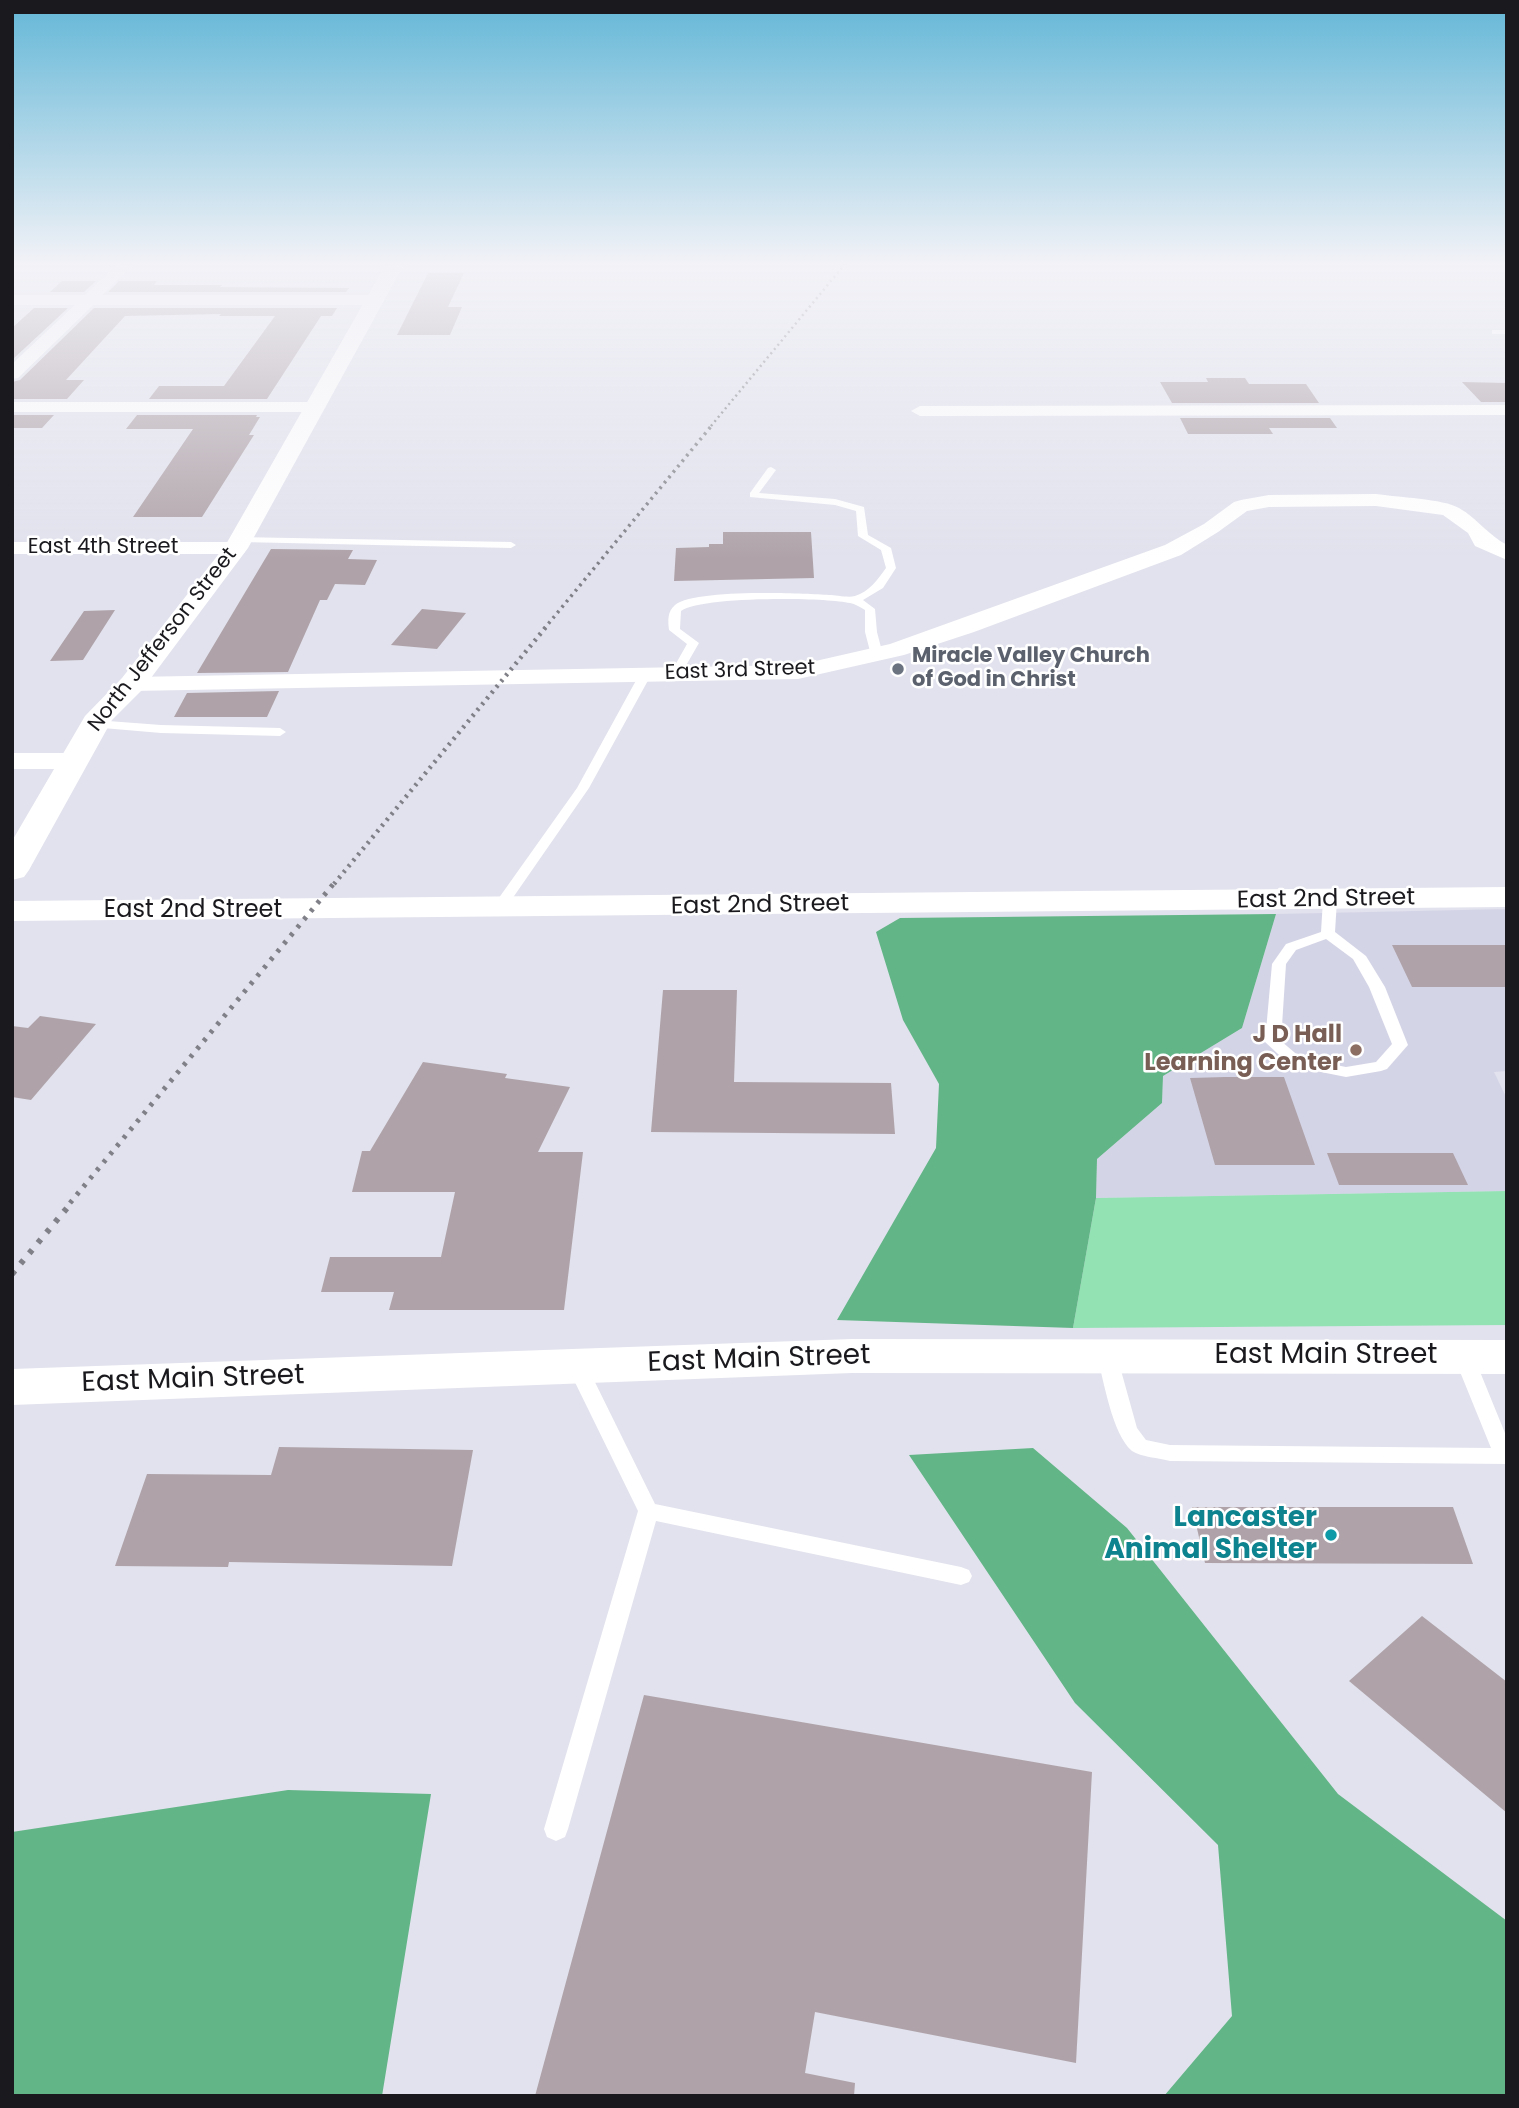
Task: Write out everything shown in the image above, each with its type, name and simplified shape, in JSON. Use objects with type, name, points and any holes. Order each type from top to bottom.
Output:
[{"type":"street","name":"North Jefferson Street","points":[[12,870],[21,839],[95,724],[132,684],[239,543],[341,362]]},
{"type":"street","points":[[12,407],[317,407]]},
{"type":"street","points":[[920,411],[1507,410]]},
{"type":"street","name":"East 3rd Street","points":[[132,684],[798,672],[877,655],[966,628],[1173,550],[1211,528],[1241,506],[1269,501],[1376,500],[1449,510],[1476,529],[1483,541],[1507,554]]},
{"type":"street","name":"East 4th Street","points":[[16,553],[239,543]]},
{"type":"street","points":[[12,761],[73,761]]},
{"type":"street","name":"East 2nd Street","points":[[12,911],[498,909],[1507,897]]},
{"type":"street","name":"East Main Street","points":[[12,1387],[852,1356],[1486,1356]]},
{"type":"lane","points":[[771,470],[753,495],[835,502],[861,509],[863,536],[886,548],[891,568],[878,586],[855,601]]},
{"type":"lane","points":[[239,543],[511,545]]},
{"type":"lane","points":[[676,674],[693,643],[675,631],[673,617],[677,607],[688,601],[786,598],[855,601],[870,609],[877,655]]},
{"type":"lane","points":[[498,909],[583,788],[645,674]]},
{"type":"lane","points":[[95,724],[161,729],[280,732]]},
{"type":"lane","points":[[1328,934],[1331,900]]},
{"type":"lane","points":[[1328,934],[1359,956],[1377,987],[1400,1045],[1381,1066],[1346,1072],[1296,1062],[1273,1042],[1279,964],[1291,947],[1328,934]]},
{"type":"lane","points":[[1107,1356],[1128,1432],[1140,1446],[1170,1453],[1506,1456],[1486,1356]]},
{"type":"lane","points":[[556,1829],[648,1511],[577,1366]]},
{"type":"lane","points":[[648,1511],[961,1576]]},
{"type":"shaded area","name":"J D Hall Learning Center","points":[[1507,909],[1507,1071],[1494,1072],[1507,1099],[1507,1191],[1096,1198],[1097,1159],[1162,1103],[1163,1076],[1242,1028],[1276,914]]},
{"type":"green space","points":[[1276,914],[1242,1028],[1163,1076],[1162,1103],[1097,1159],[1096,1198],[1073,1328],[837,1320],[936,1148],[939,1084],[903,1020],[876,932],[900,918]]},
{"type":"green space","points":[[1507,1191],[1507,1325],[1073,1328],[1096,1198]]},
{"type":"green space","points":[[1033,1448],[1127,1528],[1338,1794],[1507,1921],[1507,2096],[1164,2096],[1232,2016],[1218,1845],[1075,1703],[909,1455]]},
{"type":"green space","points":[[288,1790],[431,1794],[382,2096],[12,2096],[12,1832]]},
{"type":"building","points":[[38,362],[82,362],[66,380],[84,380],[67,399],[12,399],[12,382],[20,380]]},
{"type":"building","points":[[241,362],[291,362],[267,399],[149,399],[159,386],[224,386]]},
{"type":"building","points":[[1206,378],[1245,378],[1249,384],[1306,384],[1319,403],[1172,403],[1160,382],[1208,382]]},
{"type":"building","points":[[1462,382],[1507,383],[1507,402],[1481,402]]},
{"type":"building","points":[[12,415],[54,415],[42,428],[12,428]]},
{"type":"building","points":[[137,415],[260,417],[249,435],[254,435],[202,517],[133,517],[193,429],[126,429]]},
{"type":"building","points":[[1180,418],[1330,418],[1337,428],[1269,428],[1273,434],[1188,434]]},
{"type":"building","points":[[723,532],[811,532],[814,578],[674,581],[676,548],[723,544]]},
{"type":"building","points":[[271,549],[353,550],[348,559],[377,560],[365,585],[335,584],[327,600],[320,600],[288,672],[197,673]]},
{"type":"building","points":[[422,609],[466,613],[437,649],[391,645]]},
{"type":"building","points":[[115,610],[83,660],[50,661],[84,611]]},
{"type":"building","points":[[279,691],[267,717],[174,717],[187,693]]},
{"type":"building","points":[[1392,945],[1507,945],[1507,987],[1412,987]]},
{"type":"building","points":[[663,990],[737,990],[734,1082],[891,1083],[895,1134],[651,1132]]},
{"type":"building","points":[[40,1016],[96,1024],[31,1100],[12,1097],[12,1026],[28,1028]]},
{"type":"building","points":[[423,1062],[507,1074],[505,1078],[570,1087],[538,1152],[583,1152],[564,1310],[389,1310],[394,1292],[321,1292],[330,1257],[441,1257],[455,1192],[352,1192],[362,1151],[370,1151]]},
{"type":"building","points":[[1284,1077],[1315,1165],[1215,1165],[1190,1078]]},
{"type":"building","points":[[1327,1153],[1453,1153],[1468,1185],[1339,1185]]},
{"type":"building","points":[[279,1447],[473,1450],[452,1566],[229,1562],[228,1567],[115,1566],[147,1474],[271,1475]]},
{"type":"building","name":"Lancaster Animal Shelter","points":[[1192,1507],[1453,1507],[1473,1564],[1205,1563]]},
{"type":"building","points":[[1422,1616],[1507,1682],[1507,1813],[1349,1681]]},
{"type":"building","points":[[644,1695],[1092,1772],[1076,2063],[815,2012],[805,2073],[855,2083],[854,2096],[535,2096]]},
{"type":"railway","points":[[711,426],[764,362]]},
{"type":"railway","points":[[544,629],[713,424]]},
{"type":"railway","points":[[334,884],[546,627]]},
{"type":"railway","points":[[70,1203],[335,882]]},
{"type":"railway","points":[[12,1274],[72,1202]]},
{"type":"place","name":"Miracle Valley Church of God in Christ","points":[[898,669]]},
{"type":"place","name":"J D Hall Learning Center","points":[[1356,1050]]},
{"type":"place","name":"Lancaster Animal Shelter","points":[[1331,1535]]}]
